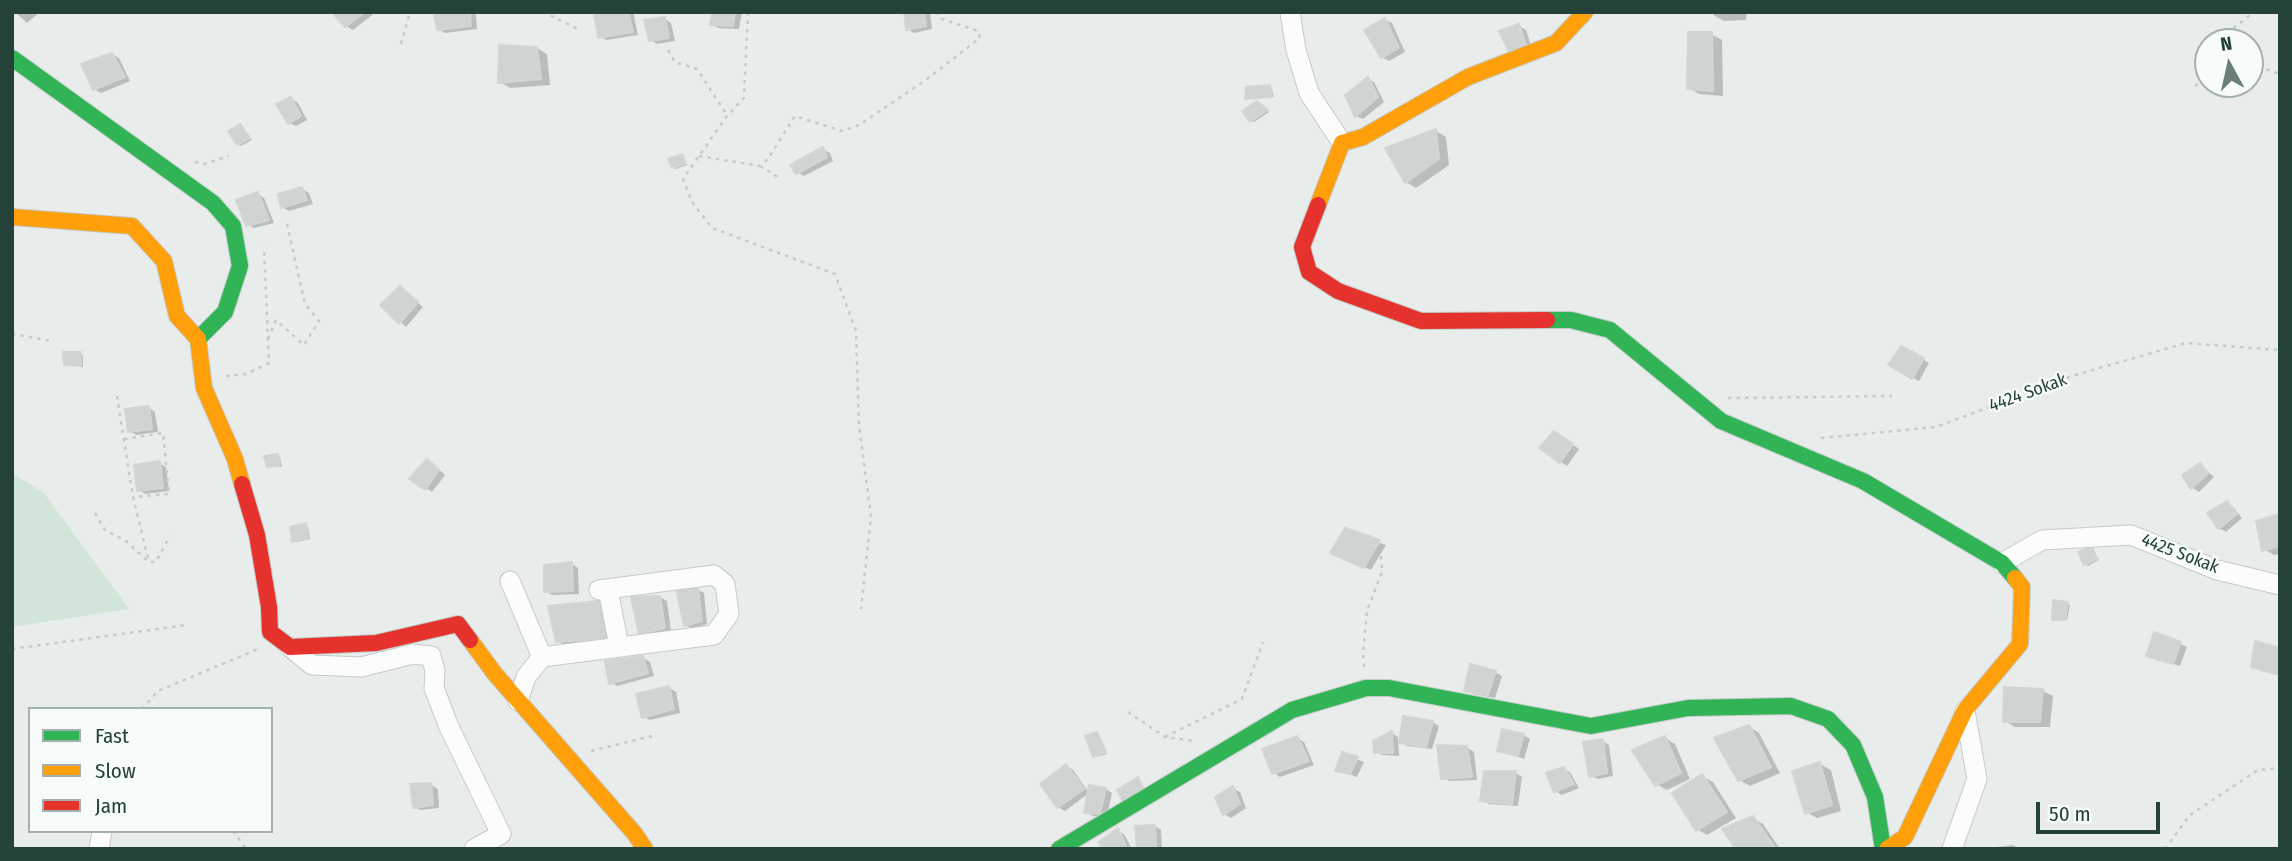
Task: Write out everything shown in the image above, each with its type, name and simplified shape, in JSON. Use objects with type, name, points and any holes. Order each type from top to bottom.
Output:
[{"type":"street","points":[[1290,12],[1296,50],[1308,93],[1342,144]]},
{"type":"street","points":[[1342,144],[1363,137],[1468,77],[1556,43],[1585,12]]},
{"type":"street","points":[[12,58],[214,203],[233,226],[240,265],[225,312],[198,339]]},
{"type":"street","points":[[1059,849],[1292,710],[1366,688],[1390,688],[1591,726],[1688,708],[1791,706],[1828,719],[1853,745],[1875,797],[1885,849],[1905,837],[1965,710],[2020,644],[2022,587],[2001,564],[1863,481],[1721,421],[1610,330],[1571,320],[1421,321],[1338,291],[1309,272],[1302,247],[1342,144]]},
{"type":"street","points":[[12,217],[132,226],[164,261],[177,316],[198,339],[204,388],[236,459],[257,535],[269,607],[270,632],[312,665],[361,667],[413,654],[430,656],[435,671],[435,688],[450,727],[501,834],[474,849]]},
{"type":"street","name":"4425 Sokak","points":[[2001,564],[2042,540],[2132,535],[2217,570],[2280,585]]},
{"type":"street","points":[[519,701],[526,677],[542,657],[714,635],[729,614],[724,584],[713,575],[604,589],[619,647]]},
{"type":"street","points":[[510,581],[542,657]]},
{"type":"street","points":[[285,643],[376,643],[458,624],[495,674],[635,834],[645,849]]},
{"type":"street","points":[[1952,849],[1976,779],[1965,710]]},
{"type":"path","points":[[401,44],[410,12]]},
{"type":"path","points":[[543,12],[580,30]]},
{"type":"path","points":[[748,12],[744,98],[727,116],[683,179],[692,202],[712,228],[835,274],[856,331],[859,426],[871,516],[860,609]]},
{"type":"path","points":[[760,166],[768,159],[795,116],[842,131],[859,125],[928,79],[980,38],[978,31],[939,18],[937,12]]},
{"type":"path","points":[[2233,28],[2254,12]]},
{"type":"path","points":[[668,50],[675,62],[697,69],[727,116]]},
{"type":"path","points":[[699,156],[760,166],[778,177]]},
{"type":"path","points":[[268,339],[276,320],[304,345],[319,321],[305,304],[286,220]]},
{"type":"path","points":[[203,379],[246,374],[269,363],[264,247]]},
{"type":"path","points":[[12,334],[52,341]]},
{"type":"path","name":"4424 Sokak","points":[[1814,439],[1937,427],[2072,376],[2186,343],[2280,350]]},
{"type":"path","points":[[117,396],[133,497],[149,562]]},
{"type":"path","points":[[1694,399],[1892,396]]},
{"type":"path","points":[[124,439],[163,433],[169,494],[133,497]]},
{"type":"path","points":[[95,513],[104,530],[125,541],[149,562],[156,562],[170,536]]},
{"type":"path","points":[[1366,688],[1363,652],[1367,611],[1382,572],[1381,555]]},
{"type":"path","points":[[12,649],[186,625]]},
{"type":"path","points":[[1166,737],[1242,699],[1263,642]]},
{"type":"path","points":[[144,707],[159,691],[285,643]]},
{"type":"path","points":[[1128,712],[1166,737],[1228,747]]},
{"type":"path","points":[[567,757],[652,736]]},
{"type":"path","points":[[2165,849],[2190,815],[2258,770],[2280,768]]},
{"type":"path","points":[[234,833],[246,849]]},
{"type":"green space","points":[[12,473],[44,493],[129,609],[12,627]]},
{"type":"building","points":[[332,12],[365,12],[345,27]]},
{"type":"building","points":[[470,12],[471,26],[437,30],[434,13]]},
{"type":"building","points":[[594,12],[628,12],[633,32],[598,38]]},
{"type":"building","points":[[712,12],[735,12],[733,26],[710,25]]},
{"type":"building","points":[[904,12],[924,12],[926,26],[906,30]]},
{"type":"building","points":[[665,17],[669,38],[649,41],[644,20]]},
{"type":"building","points":[[1385,18],[1399,48],[1381,58],[1364,30]]},
{"type":"building","points":[[1519,24],[1526,45],[1509,52],[1499,31]]},
{"type":"building","points":[[1688,32],[1712,32],[1713,91],[1687,89]]},
{"type":"building","points":[[499,45],[537,47],[541,79],[498,83]]},
{"type":"building","points":[[112,53],[125,77],[93,90],[81,64]]},
{"type":"building","points":[[1368,77],[1378,97],[1355,117],[1345,95]]},
{"type":"building","points":[[1270,85],[1272,97],[1245,99],[1246,87]]},
{"type":"building","points":[[291,97],[301,116],[288,124],[276,104]]},
{"type":"building","points":[[1257,101],[1268,110],[1250,122],[1242,111]]},
{"type":"building","points":[[240,124],[250,138],[237,145],[228,131]]},
{"type":"building","points":[[1436,129],[1439,159],[1405,183],[1385,148]]},
{"type":"building","points":[[823,147],[827,157],[796,174],[790,165]]},
{"type":"building","points":[[683,154],[685,164],[672,168],[668,159]]},
{"type":"building","points":[[302,187],[307,200],[281,208],[278,194]]},
{"type":"building","points":[[258,192],[269,220],[246,226],[236,200]]},
{"type":"building","points":[[400,286],[418,302],[399,324],[380,305]]},
{"type":"building","points":[[1901,346],[1924,358],[1912,379],[1888,365]]},
{"type":"building","points":[[63,352],[81,352],[81,366],[64,365]]},
{"type":"building","points":[[149,406],[152,429],[128,432],[125,409]]},
{"type":"building","points":[[1554,431],[1573,444],[1560,463],[1539,448]]},
{"type":"building","points":[[278,454],[280,466],[267,467],[264,456]]},
{"type":"building","points":[[427,459],[439,470],[425,490],[409,479]]},
{"type":"building","points":[[160,461],[163,488],[137,491],[134,465]]},
{"type":"building","points":[[2200,463],[2208,473],[2191,489],[2182,475]]},
{"type":"building","points":[[2227,501],[2237,514],[2218,529],[2207,513]]},
{"type":"building","points":[[2280,514],[2280,546],[2262,551],[2256,521]]},
{"type":"building","points":[[306,523],[308,538],[292,542],[290,527]]},
{"type":"building","points":[[1345,528],[1380,540],[1364,568],[1330,553]]},
{"type":"building","points":[[2092,546],[2097,559],[2084,565],[2078,552]]},
{"type":"building","points":[[572,562],[573,591],[544,592],[544,565]]},
{"type":"building","points":[[698,587],[702,621],[684,626],[676,588]]},
{"type":"building","points":[[660,596],[665,628],[639,634],[631,597]]},
{"type":"building","points":[[606,600],[614,638],[556,642],[548,606]]},
{"type":"building","points":[[2053,600],[2068,602],[2065,620],[2052,620]]},
{"type":"building","points":[[2154,632],[2181,642],[2173,664],[2146,656]]},
{"type":"building","points":[[2255,641],[2280,648],[2279,675],[2251,667]]},
{"type":"building","points":[[643,656],[648,673],[609,684],[605,661]]},
{"type":"building","points":[[1470,664],[1496,671],[1488,695],[1464,691]]},
{"type":"building","points":[[669,686],[674,709],[642,718],[636,694]]},
{"type":"building","points":[[2004,687],[2043,689],[2040,722],[2003,722]]},
{"type":"building","points":[[1403,716],[1433,721],[1426,747],[1399,743]]},
{"type":"building","points":[[1749,725],[1771,767],[1738,781],[1714,738]]},
{"type":"building","points":[[1502,729],[1524,734],[1518,756],[1497,751]]},
{"type":"building","points":[[1392,731],[1393,753],[1374,753],[1373,741]]},
{"type":"building","points":[[1097,732],[1106,752],[1093,757],[1085,736]]},
{"type":"building","points":[[1297,736],[1309,761],[1272,774],[1262,749]]},
{"type":"building","points":[[1665,736],[1681,773],[1655,786],[1632,750]]},
{"type":"building","points":[[1603,739],[1607,773],[1589,777],[1583,742]]},
{"type":"building","points":[[1437,745],[1467,746],[1472,777],[1441,779]]},
{"type":"building","points":[[1342,752],[1358,757],[1350,774],[1335,771]]},
{"type":"building","points":[[1820,762],[1832,805],[1805,814],[1792,771]]},
{"type":"building","points":[[1066,764],[1084,789],[1057,808],[1040,784]]},
{"type":"building","points":[[1564,767],[1574,784],[1554,792],[1546,773]]},
{"type":"building","points":[[1484,771],[1516,771],[1512,804],[1480,801]]},
{"type":"building","points":[[1702,774],[1727,812],[1696,831],[1672,793]]},
{"type":"building","points":[[1138,777],[1144,790],[1123,802],[1117,790]]},
{"type":"building","points":[[431,783],[433,805],[413,808],[410,784]]},
{"type":"building","points":[[1089,785],[1106,788],[1100,814],[1084,813]]},
{"type":"building","points":[[1233,786],[1240,804],[1223,815],[1215,797]]},
{"type":"building","points":[[1753,816],[1776,849],[1736,849],[1722,829]]},
{"type":"building","points":[[1155,825],[1156,846],[1137,848],[1135,826]]},
{"type":"building","points":[[1118,828],[1126,846],[1122,849],[1103,849],[1099,842]]},
{"type":"traffic: fast","points":[[12,58],[213,203],[233,226],[240,266],[225,312],[198,339]]},
{"type":"traffic: fast","points":[[1547,320],[1571,320],[1610,330],[1721,421],[1863,481],[2002,563],[2015,578]]},
{"type":"traffic: fast","points":[[1059,849],[1292,710],[1366,688],[1389,688],[1591,726],[1688,708],[1791,706],[1828,719],[1853,745],[1875,797],[1883,849]]},
{"type":"traffic: slow","points":[[1318,205],[1342,143],[1363,137],[1468,77],[1556,43],[1585,12]]},
{"type":"traffic: slow","points":[[12,217],[132,226],[164,261],[177,316],[198,339],[204,388],[235,459],[242,484]]},
{"type":"traffic: slow","points":[[1887,849],[1905,837],[1965,710],[2020,644],[2022,587],[2015,578]]},
{"type":"traffic: slow","points":[[470,640],[495,674],[635,834],[645,849]]},
{"type":"traffic: jam","points":[[1318,205],[1302,247],[1309,272],[1338,291],[1421,321],[1547,320]]},
{"type":"traffic: jam","points":[[242,484],[257,535],[269,607],[270,632],[290,647],[376,643],[458,624],[470,640]]}]
